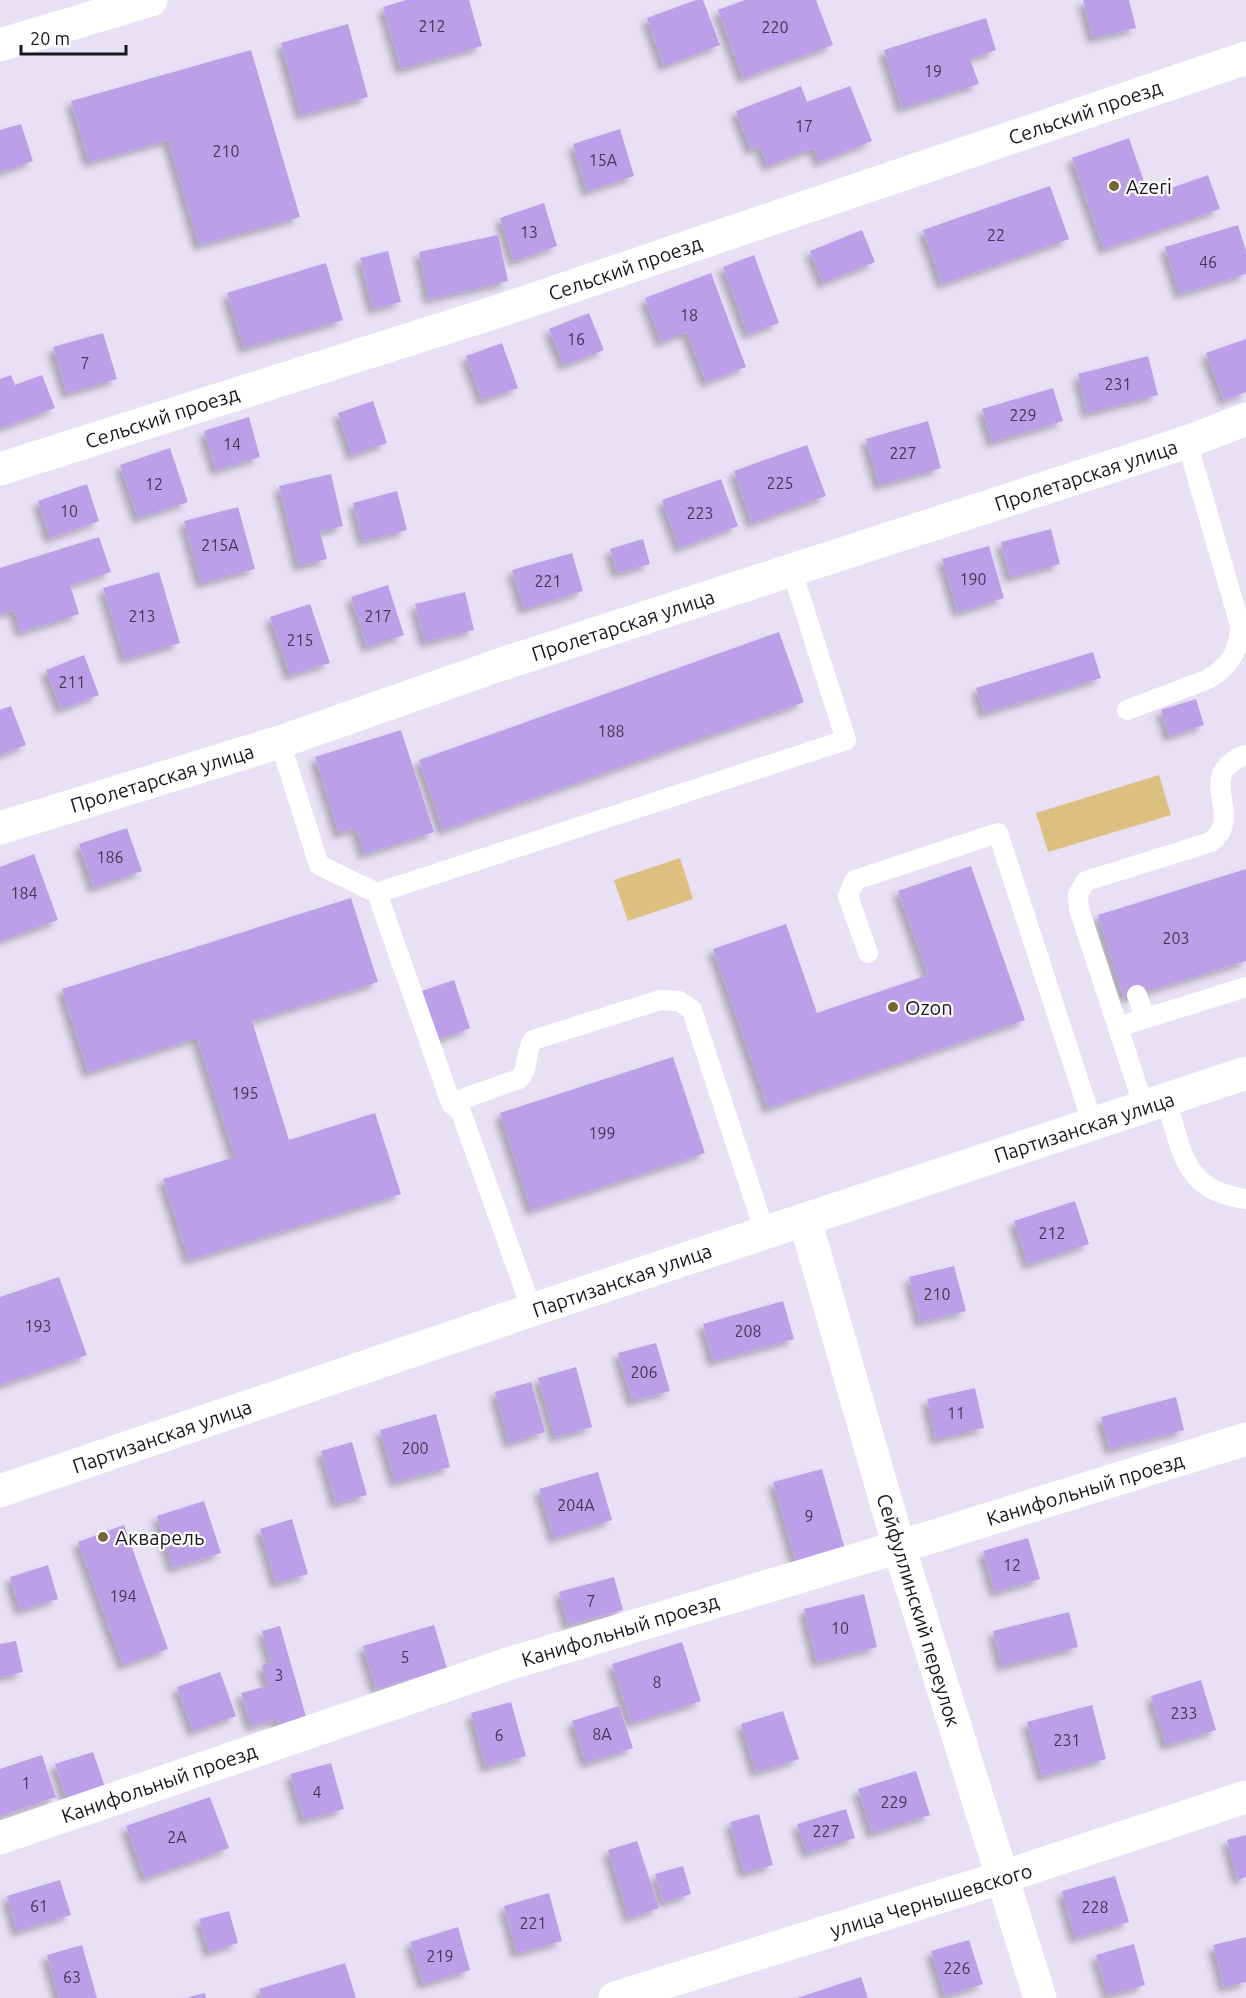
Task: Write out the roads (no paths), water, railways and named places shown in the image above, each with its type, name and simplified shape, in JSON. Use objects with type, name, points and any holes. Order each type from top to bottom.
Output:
[{"type":"street","points":[[0,45],[151,0]]},
{"type":"street","name":"Сельский проезд","points":[[0,469],[502,310],[1246,58]]},
{"type":"street","name":"Пролетарская улица","points":[[0,828],[280,742],[499,665],[1187,442],[1246,419]]},
{"type":"street","name":"Партизанская улица","points":[[0,1491],[1246,1073]]},
{"type":"street","name":"Сейфуллинский переулок","points":[[805,1220],[899,1547],[1040,1998]]},
{"type":"street","name":"Канифольный проезд","points":[[0,1838],[508,1664],[1246,1440]]},
{"type":"street","name":"улица Чернышевского","points":[[615,1998],[1003,1878],[1246,1797]]},
{"type":"lane","points":[[1127,710],[1218,674],[1236,651],[1240,638],[1240,624],[1187,442]]},
{"type":"lane","points":[[280,742],[319,865],[377,893],[846,740],[792,571]]},
{"type":"lane","points":[[1246,755],[1229,763],[1221,778],[1226,821],[1217,837],[1211,842],[1086,881],[1078,894],[1079,909],[1118,1027],[1187,1165],[1205,1187],[1225,1196],[1246,1199]]},
{"type":"lane","points":[[868,953],[848,896],[855,880],[998,833],[1093,1125]]},
{"type":"lane","points":[[377,893],[451,1103],[460,1112],[532,1311]]},
{"type":"lane","points":[[1118,1027],[1246,987]]},
{"type":"lane","points":[[1137,995],[1145,1018]]},
{"type":"lane","points":[[451,1103],[522,1078],[529,1047],[533,1040],[660,1000],[679,1001],[692,1010],[765,1233]]},
{"type":"place","name":"Azeri","points":[[1114,186]]},
{"type":"place","name":"Ozon","points":[[893,1007]]},
{"type":"place","name":"Акварель","points":[[103,1537]]}]
